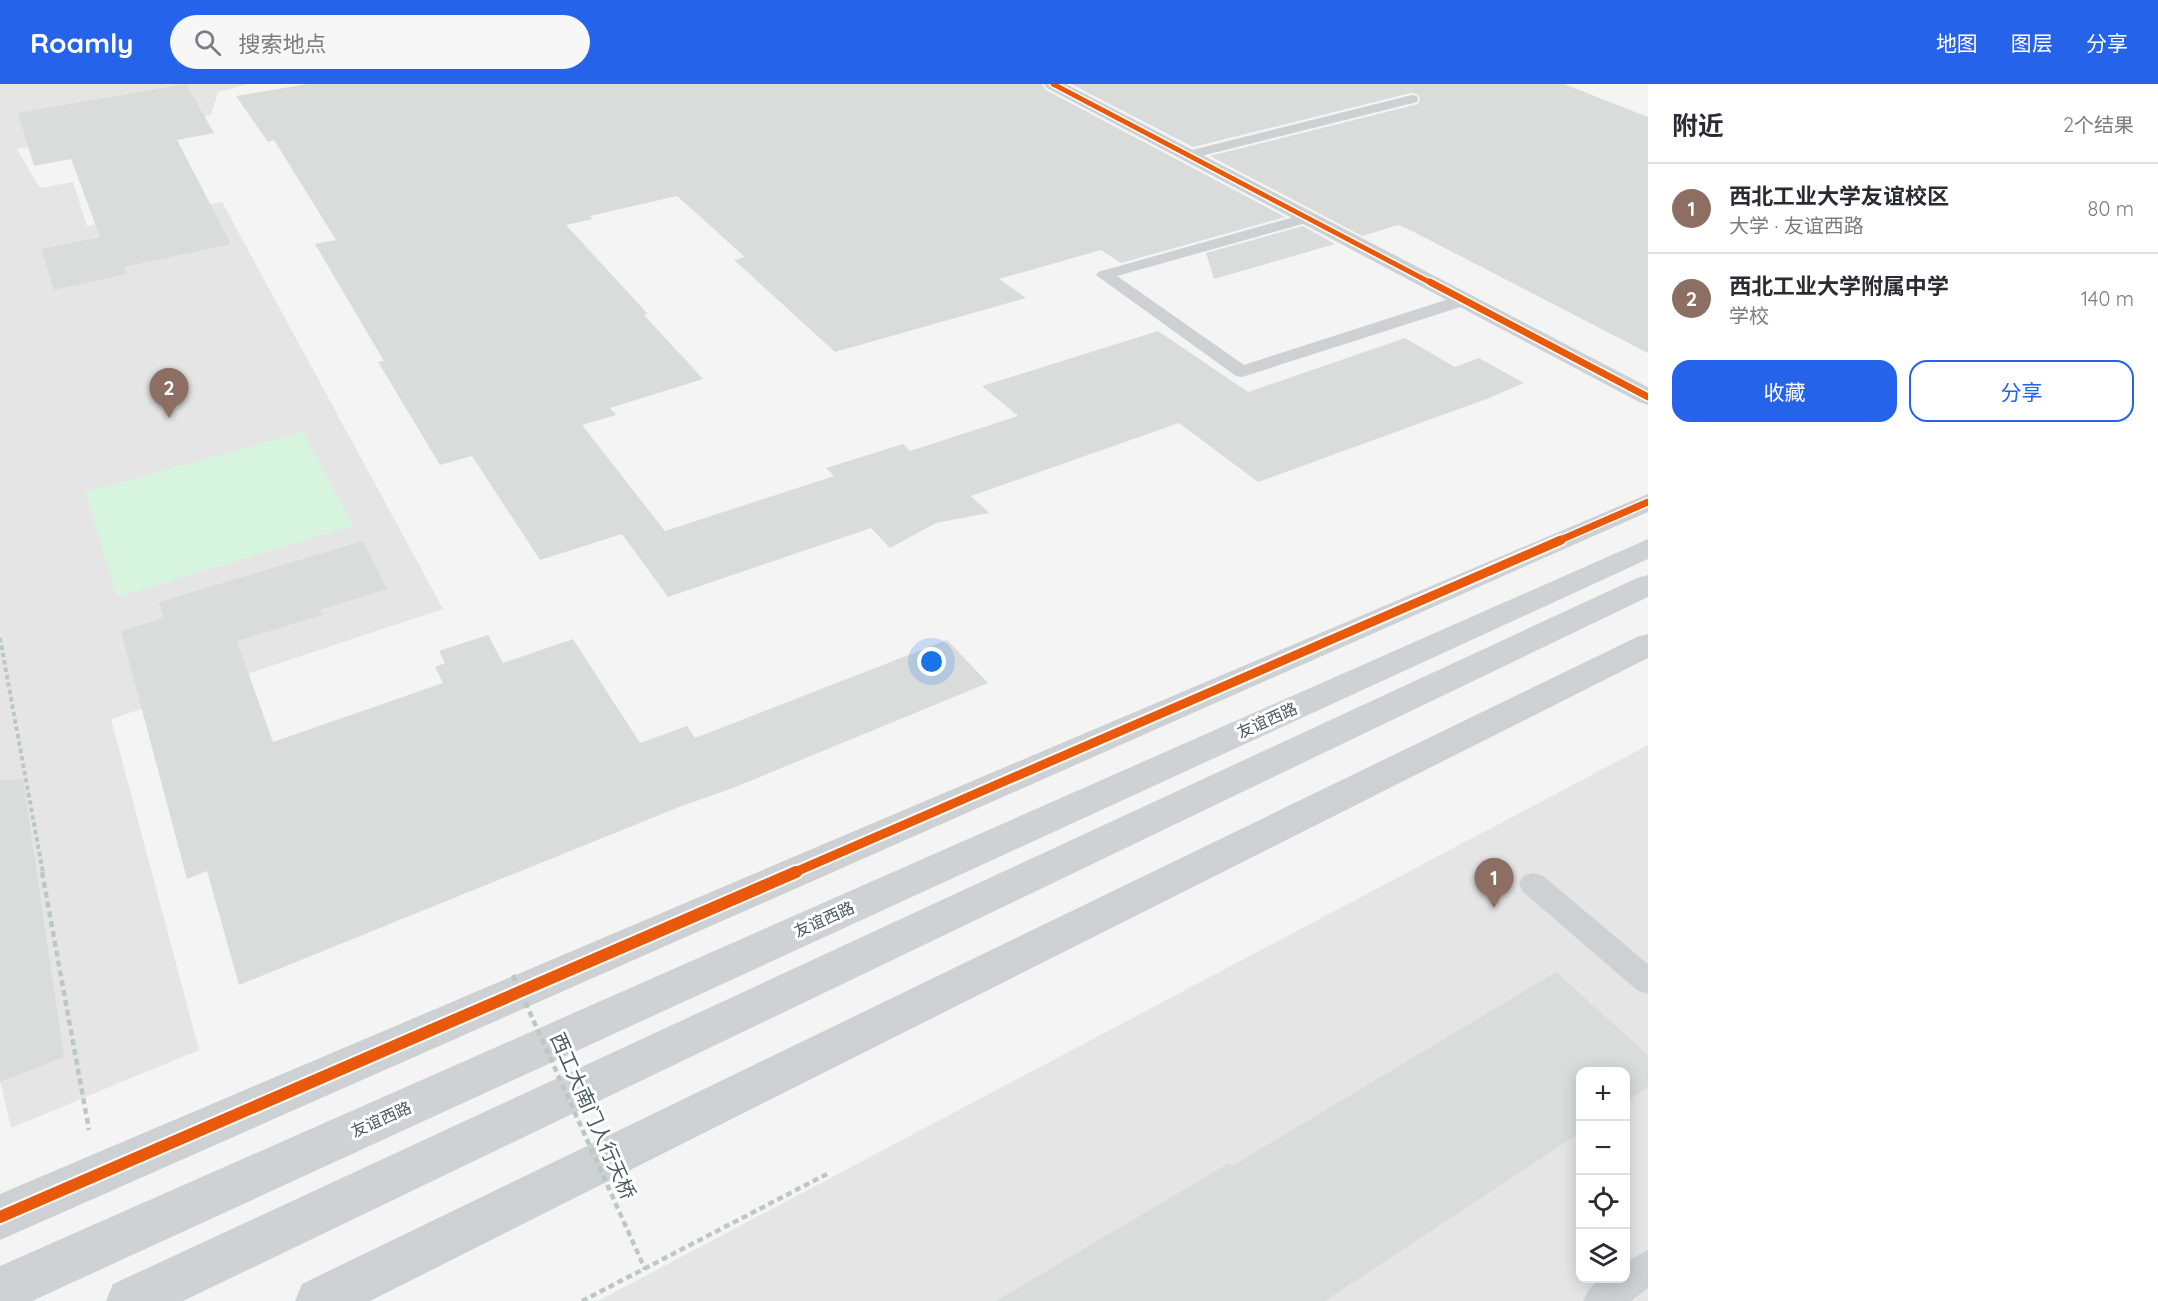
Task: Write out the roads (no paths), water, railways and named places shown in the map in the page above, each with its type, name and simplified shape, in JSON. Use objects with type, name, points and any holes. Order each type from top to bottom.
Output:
[{"type":"main road","name":"友谊西路","points":[[0,1291],[1648,548]]},
{"type":"main road","points":[[130,1301],[1648,585]]},
{"type":"street","points":[[1053,84],[1648,397]]},
{"type":"street","points":[[0,1217],[1648,502]]},
{"type":"street","points":[[319,1301],[1648,645]]},
{"type":"lane","points":[[1189,155],[1412,99]]},
{"type":"lane","points":[[1308,218],[1104,275],[1242,372],[1464,300]]},
{"type":"lane","points":[[1533,884],[1648,982]]},
{"type":"lane","points":[[1601,1301],[1648,1267]]},
{"type":"place","name":"西北工业大学附属中学","points":[[169,418]]},
{"type":"place","name":"西北工业大学友谊校区","points":[[1494,908]]}]
